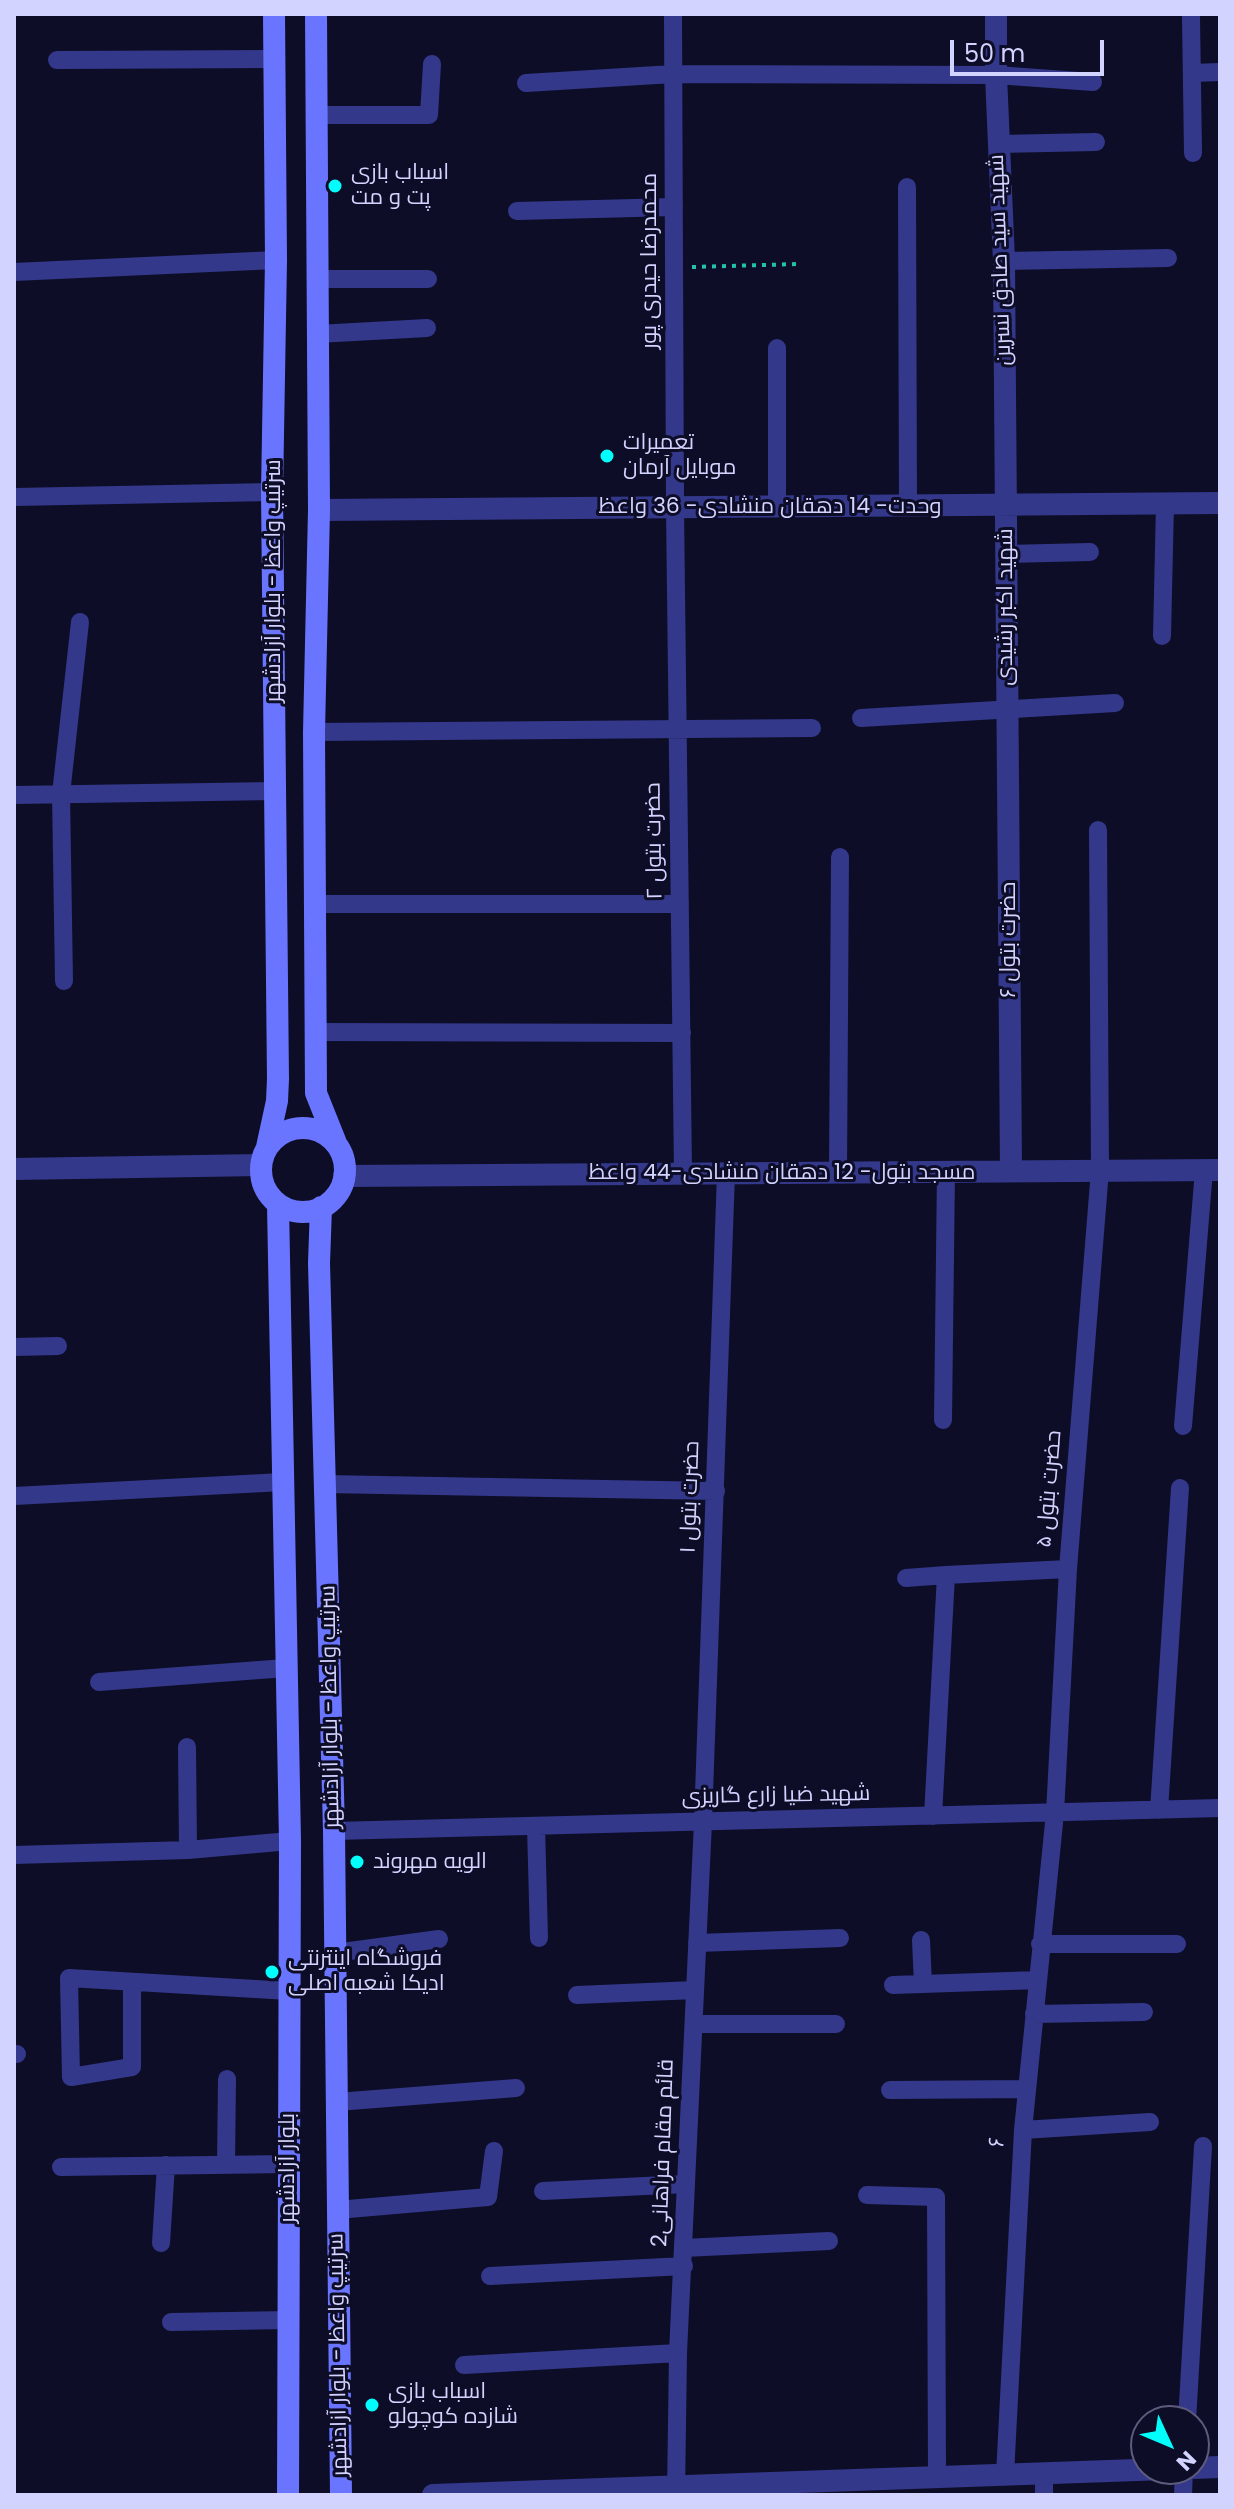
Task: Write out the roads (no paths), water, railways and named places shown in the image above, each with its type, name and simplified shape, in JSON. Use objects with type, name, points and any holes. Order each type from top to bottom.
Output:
[{"type":"main road","name":"سرتیپ واعظ - بلوار آزادشهر","points":[[264,1156],[278,1090],[272,492],[276,260],[274,14]]},
{"type":"main road","name":"سرتیپ واعظ - بلوار آزادشهر","points":[[316,14],[319,510],[314,732],[316,1093],[336,1143]]},
{"type":"main road","points":[[300,1127],[326,1134],[336,1143],[344,1163],[344,1176],[340,1189],[332,1199],[321,1207],[300,1212],[278,1205],[264,1187],[264,1156],[276,1137],[300,1127]]},
{"type":"main road","name":"سرتیپ واعظ - بلوار آزادشهر","points":[[278,1205],[290,1841]]},
{"type":"main road","name":"سرتیپ واعظ - بلوار آزادشهر","points":[[321,1207],[319,1263],[334,1831],[341,2495]]},
{"type":"main road","name":"بلوار آزادشهر","points":[[288,2495],[290,1841]]},
{"type":"street","name":"محمدرضا حیدری پور","points":[[673,14],[675,508]]},
{"type":"street","name":"شهید سید صادق نسرین","points":[[996,14],[1004,261],[1005,505]]},
{"type":"street","points":[[1191,17],[1193,153]]},
{"type":"street","points":[[57,60],[274,59]]},
{"type":"street","points":[[317,115],[429,115],[432,64]]},
{"type":"street","points":[[1192,73],[1220,72]]},
{"type":"street","points":[[526,83],[673,74],[996,75],[1093,82]]},
{"type":"street","points":[[998,144],[1096,142]]},
{"type":"street","points":[[907,187],[908,506]]},
{"type":"street","points":[[517,211],[674,207]]},
{"type":"street","points":[[1004,261],[1168,258]]},
{"type":"street","points":[[14,272],[276,260]]},
{"type":"street","points":[[317,279],[428,279]]},
{"type":"street","points":[[317,334],[427,328]]},
{"type":"street","points":[[777,348],[777,507]]},
{"type":"street","points":[[14,497],[272,492]]},
{"type":"street","name":"وحدت- 14 دهقان منشادی- 36 واعظ","points":[[319,510],[1220,503]]},
{"type":"street","points":[[1162,636],[1165,504]]},
{"type":"street","name":"شهید اکبر رشیدی","points":[[1005,505],[1007,709]]},
{"type":"street","name":"حضرت بتول ۲","points":[[675,508],[683,1174]]},
{"type":"street","points":[[1006,554],[1090,552]]},
{"type":"street","points":[[64,981],[61,794],[80,622]]},
{"type":"street","points":[[861,718],[1115,703]]},
{"type":"street","name":"حضرت بتول ۶","points":[[1007,709],[1011,1171]]},
{"type":"street","points":[[314,732],[812,728]]},
{"type":"street","points":[[14,795],[275,791]]},
{"type":"street","name":"حضرت بتول ۵","points":[[1055,1813],[1068,1569],[1100,1170],[1098,830]]},
{"type":"street","points":[[838,1172],[840,857]]},
{"type":"street","points":[[317,904],[680,904]]},
{"type":"street","points":[[318,1032],[682,1033]]},
{"type":"street","points":[[14,1169],[264,1156]]},
{"type":"street","points":[[1183,1426],[1212,1170]]},
{"type":"street","name":"مسجد بتول- 12 دهقان منشادی-44 واعظ","points":[[344,1176],[1212,1170]]},
{"type":"street","points":[[943,1420],[946,1172]]},
{"type":"street","name":"حضرت بتول ۱","points":[[703,1822],[726,1173]]},
{"type":"street","points":[[14,1347],[58,1346]]},
{"type":"street","points":[[14,1496],[283,1482]]},
{"type":"street","points":[[325,1484],[716,1491]]},
{"type":"street","points":[[1159,1810],[1180,1488]]},
{"type":"street","points":[[906,1578],[1068,1569]]},
{"type":"street","points":[[933,1816],[946,1575]]},
{"type":"street","points":[[99,1682],[286,1668]]},
{"type":"street","points":[[187,1747],[188,1850]]},
{"type":"street","name":"شهید ضیا زارع گاریزی","points":[[334,1831],[1220,1808]]},
{"type":"street","name":"۶","points":[[1005,2475],[1023,2130],[1055,1813]]},
{"type":"street","name":"2قائم مقام فراهانی","points":[[676,2491],[678,2353],[703,1822]]},
{"type":"street","points":[[536,1826],[539,1938]]},
{"type":"street","points":[[14,1855],[188,1850],[290,1841]]},
{"type":"street","points":[[697,1943],[840,1938]]},
{"type":"street","points":[[335,1953],[439,1939]]},
{"type":"street","points":[[921,1940],[923,1984]]},
{"type":"street","points":[[1040,1944],[1177,1944]]},
{"type":"street","points":[[132,1982],[132,2067],[71,2077],[69,1978],[289,1991]]},
{"type":"street","points":[[893,1985],[1038,1980]]},
{"type":"street","points":[[577,1995],[695,1990]]},
{"type":"street","points":[[1034,2014],[1144,2012]]},
{"type":"street","points":[[694,2024],[836,2024]]},
{"type":"street","points":[[226,2164],[227,2079]]},
{"type":"street","points":[[337,2102],[516,2088]]},
{"type":"street","points":[[890,2090],[1027,2089]]},
{"type":"street","points":[[1023,2130],[1150,2122]]},
{"type":"street","points":[[1188,2405],[1203,2146]]},
{"type":"street","points":[[337,2210],[488,2197],[494,2151]]},
{"type":"street","points":[[61,2167],[288,2164]]},
{"type":"street","points":[[161,2243],[166,2165]]},
{"type":"street","points":[[543,2191],[686,2184]]},
{"type":"street","points":[[867,2195],[936,2197],[937,2477]]},
{"type":"street","points":[[490,2276],[829,2241]]},
{"type":"street","points":[[171,2322],[288,2320]]},
{"type":"street","points":[[464,2365],[678,2353]]},
{"type":"street","points":[[433,2495],[676,2491],[1005,2475],[1044,2484],[1130,2473]]},
{"type":"place","name":"اسباب بازی پت و مت","points":[[335,186]]},
{"type":"place","name":"تعمیرات موبایل آرمان","points":[[607,456]]},
{"type":"place","name":"الویه مهروند","points":[[357,1862]]},
{"type":"place","name":"فروشگاه اینترنتی ادیکا شعبه اصلی","points":[[272,1972]]},
{"type":"place","name":"اسباب بازی شازده کوچولو","points":[[372,2405]]}]
